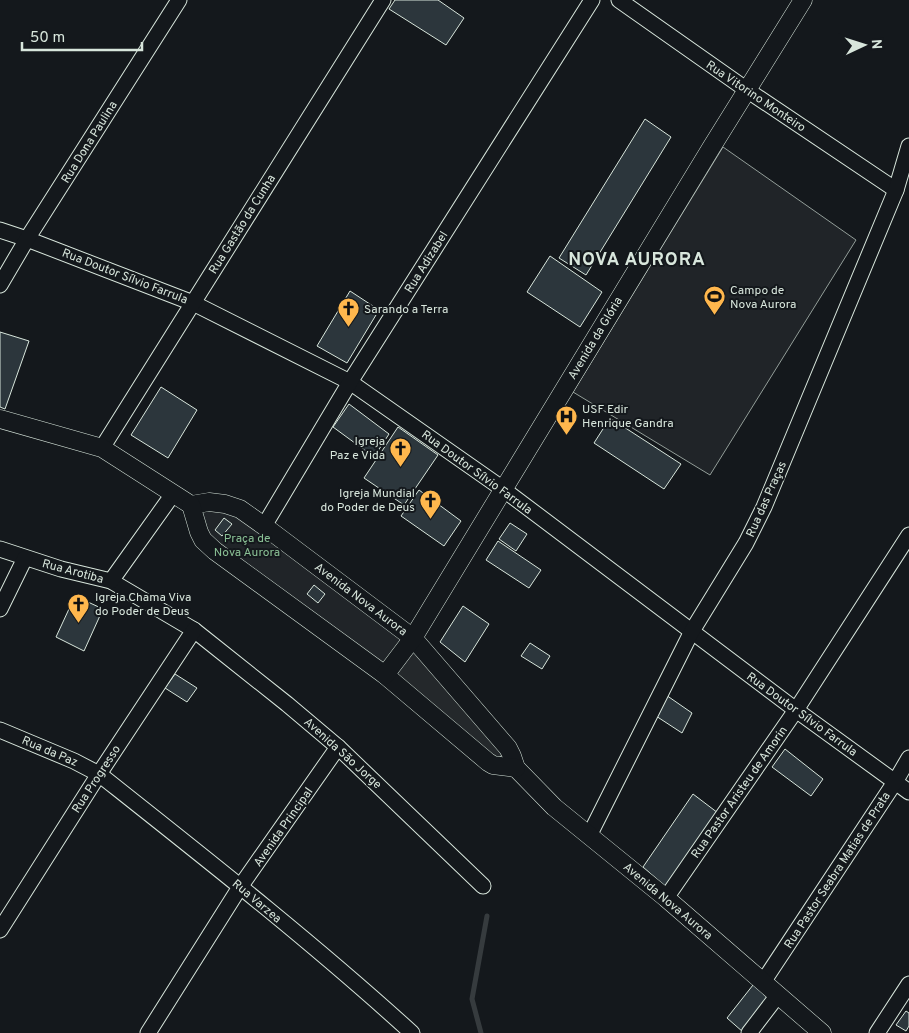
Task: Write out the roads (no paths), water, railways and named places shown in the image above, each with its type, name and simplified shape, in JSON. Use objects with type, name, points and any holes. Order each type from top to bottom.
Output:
[{"type":"street","name":"Rua Dona Paulina","points":[[0,285],[27,239],[179,0]]},
{"type":"street","name":"Rua Gastão da Cunha","points":[[102,448],[383,0]]},
{"type":"street","name":"Rua Adizabel","points":[[264,526],[350,382],[592,0]]},
{"type":"street","name":"Rua Vitorino Monteiro","points":[[619,0],[747,90],[896,190]]},
{"type":"street","name":"Avenida da Glória","points":[[385,675],[413,638],[803,0]]},
{"type":"street","name":"Rua das Praças","points":[[589,836],[692,632],[746,544],[764,507],[896,190],[909,146]]},
{"type":"street","name":"Rua Doutor Sílvio Farrula","points":[[0,230],[193,303],[350,382],[503,489],[796,710],[909,792]]},
{"type":"street","points":[[0,419],[102,448],[191,505],[203,540],[215,551],[385,675],[488,762],[493,765],[516,768]]},
{"type":"street","points":[[111,581],[173,494]]},
{"type":"street","name":"Avenida Nova Aurora","points":[[191,505],[210,502],[240,509],[413,638],[508,748],[516,768],[554,807],[666,898],[822,1033]]},
{"type":"street","name":"Rua Pastor Aristeu de Amorin","points":[[666,898],[796,710],[909,535]]},
{"type":"street","name":"Rua Arotiba","points":[[0,549],[60,569],[111,581],[194,630]]},
{"type":"street","points":[[0,609],[25,558]]},
{"type":"street","name":"Avenida São Jorge","points":[[194,630],[338,747],[483,886]]},
{"type":"street","name":"Rua Progresso","points":[[0,930],[99,774],[194,630]]},
{"type":"street","name":"Rua da Paz","points":[[0,730],[74,761],[99,774]]},
{"type":"street","name":"Avenida Principal","points":[[152,1031],[240,887],[338,747]]},
{"type":"street","name":"Rua Pastor Seabra Matias de Prata","points":[[763,982],[909,758]]},
{"type":"street","name":"Rua Varzea","points":[[99,774],[240,887],[377,1001],[412,1033]]},
{"type":"street","points":[[877,1033],[909,984]]},
{"type":"street","points":[[749,1033],[778,995]]},
{"type":"waterway","points":[[481,1033],[472,999],[487,916]]},
{"type":"place","name":"Campo de Nova Aurora","points":[[714,316]]},
{"type":"place","name":"Sarando a Terra","points":[[348,328]]},
{"type":"place","name":"USF Edir Henrique Gandra","points":[[566,435]]},
{"type":"place","name":"Igreja Paz e Vida","points":[[401,467]]},
{"type":"place","name":"Igreja Mundial do Poder de Deus","points":[[431,519]]},
{"type":"place","name":"Igreja Chama Viva do Poder de Deus","points":[[79,623]]},
{"type":"district","name":"NOVA AURORA","points":[[637,259]]},
{"type":"park label","name":"Praça de Nova Aurora","points":[[247,545]]}]
